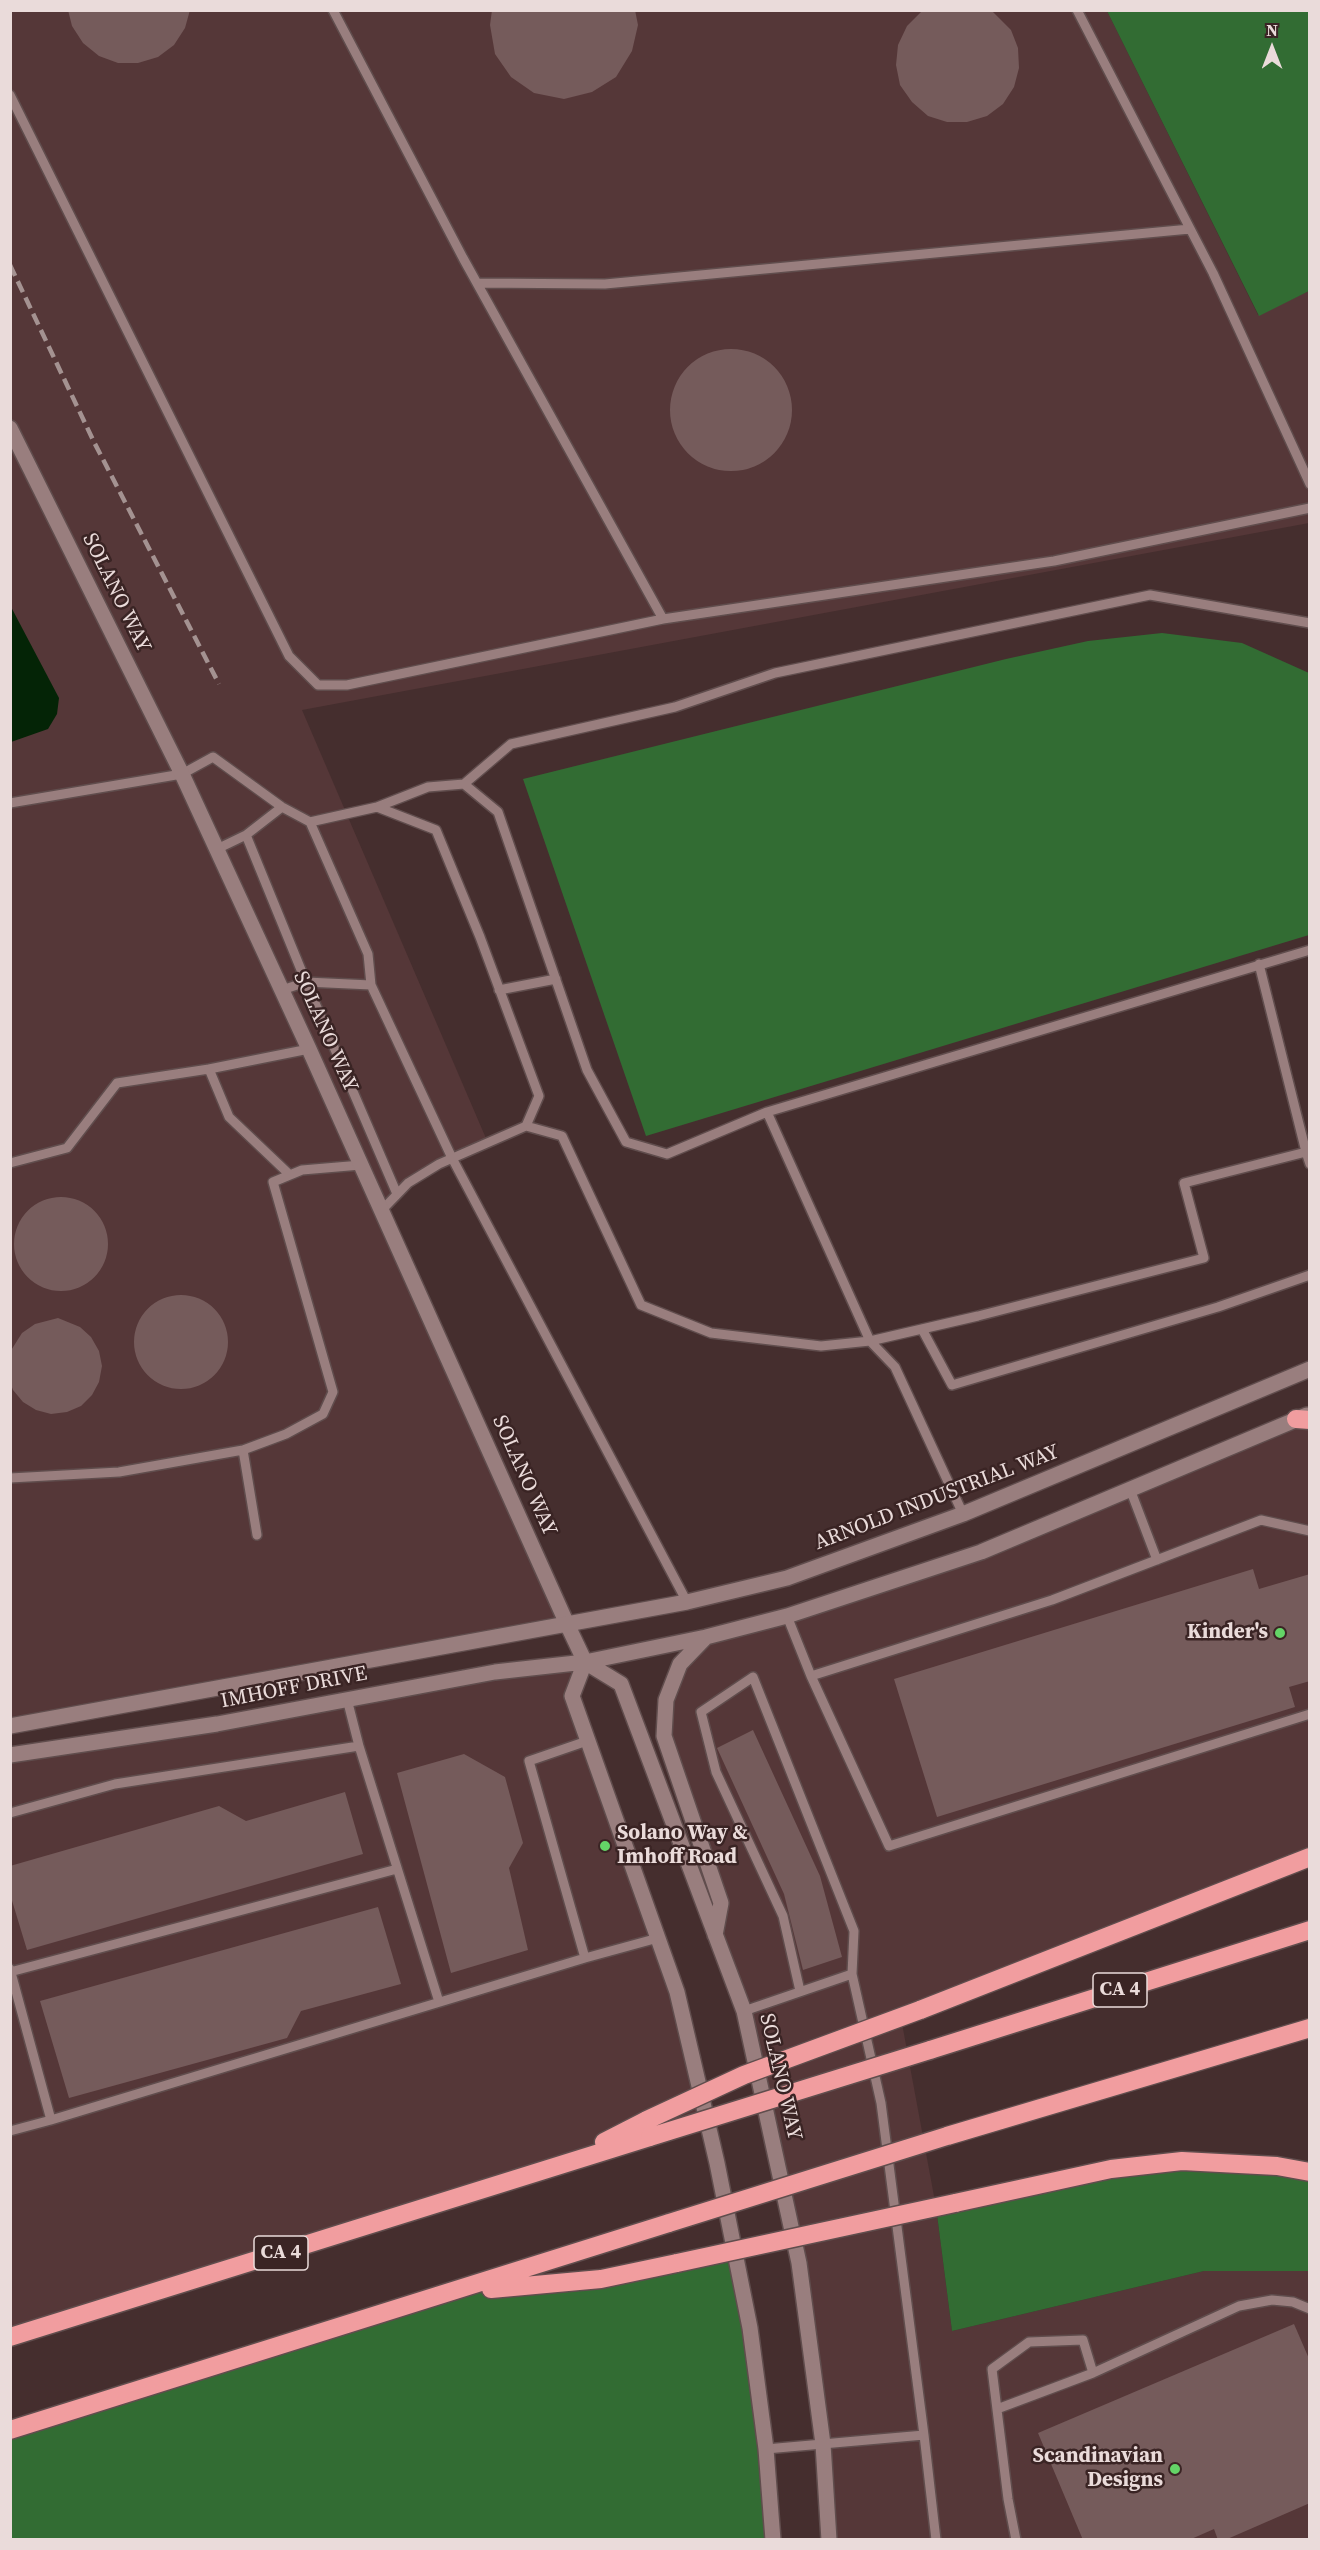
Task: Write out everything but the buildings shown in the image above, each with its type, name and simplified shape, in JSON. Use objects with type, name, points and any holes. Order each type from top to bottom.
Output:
[{"type":"highway","points":[[648,2128],[744,2075],[920,2010],[1310,1857]]},
{"type":"highway","name":"CA 4","points":[[10,2337],[552,2168],[648,2128],[930,2050],[1310,1930]]},
{"type":"highway","points":[[10,2430],[456,2292],[947,2136],[1310,2028]]},
{"type":"highway","points":[[456,2292],[601,2279],[1111,2169],[1182,2161],[1258,2165],[1310,2172]]},
{"type":"street","name":"SOLANO WAY","points":[[10,428],[217,849],[585,1662],[621,1684],[744,2012],[799,2264],[823,2444],[829,2540]]},
{"type":"street","name":"ARNOLD INDUSTRIAL WAY","points":[[567,1624],[687,1602],[787,1578],[963,1514],[1310,1369]]},
{"type":"street","points":[[773,2540],[766,2449],[750,2328],[717,2163],[677,1992],[572,1696],[585,1662],[706,1637],[788,1616],[981,1552],[1305,1418]]},
{"type":"street","name":"IMHOFF DRIVE","points":[[10,1726],[567,1624]]},
{"type":"street","points":[[706,1637],[680,1664],[666,1700],[664,1736],[721,1903],[715,1935]]},
{"type":"street","name":"IMHOFF DRIVE","points":[[10,1755],[216,1724],[495,1672],[585,1662]]},
{"type":"lane","points":[[333,10],[477,283],[663,619]]},
{"type":"lane","points":[[1077,10],[1190,229],[1310,484]]},
{"type":"lane","points":[[10,95],[289,656],[318,685],[347,685],[663,619],[1054,561],[1310,508]]},
{"type":"lane","points":[[477,283],[604,284],[1190,229]]},
{"type":"lane","points":[[310,822],[377,807],[428,787],[464,784],[511,744],[675,707],[775,673],[1150,595],[1307,625]]},
{"type":"lane","points":[[10,803],[182,774],[213,757],[282,807],[310,822],[368,954],[371,985],[452,1158],[687,1602]]},
{"type":"lane","points":[[464,784],[498,812],[588,1070],[626,1142],[667,1154],[767,1112],[1259,964],[1309,952]]},
{"type":"lane","points":[[217,849],[246,835],[282,807]]},
{"type":"lane","points":[[377,807],[436,830],[539,1096],[526,1126]]},
{"type":"lane","points":[[246,835],[397,1194]]},
{"type":"lane","points":[[1259,964],[1310,1164]]},
{"type":"lane","points":[[499,990],[556,979]]},
{"type":"lane","points":[[282,990],[306,982],[371,985]]},
{"type":"lane","points":[[10,1163],[67,1148],[117,1083],[209,1069],[309,1049]]},
{"type":"lane","points":[[209,1069],[229,1117],[290,1175]]},
{"type":"lane","points":[[767,1112],[870,1341],[895,1366],[963,1514]]},
{"type":"lane","points":[[381,1210],[408,1183],[452,1158],[526,1126],[562,1137],[641,1305],[711,1333],[821,1346],[870,1341],[1204,1258],[1185,1183],[1306,1152]]},
{"type":"lane","points":[[10,1478],[119,1472],[243,1450],[286,1434],[323,1414],[333,1392],[273,1182],[302,1170],[361,1165]]},
{"type":"lane","points":[[922,1329],[952,1385],[1218,1307],[1310,1275]]},
{"type":"lane","points":[[243,1450],[256,1535]]},
{"type":"lane","points":[[1130,1489],[1157,1560]]},
{"type":"lane","points":[[811,1676],[1052,1600],[1261,1520],[1310,1531]]},
{"type":"lane","points":[[788,1616],[811,1676],[890,1846],[1310,1714]]},
{"type":"lane","points":[[800,1991],[783,1916],[716,1772],[701,1712],[753,1677],[854,1931],[852,1974],[881,2103],[936,2540]]},
{"type":"lane","points":[[347,1699],[359,1746],[439,2002]]},
{"type":"lane","points":[[585,1958],[529,1761],[587,1741]]},
{"type":"lane","points":[[10,1813],[115,1784],[359,1746]]},
{"type":"lane","points":[[51,2120],[11,1971],[397,1869]]},
{"type":"lane","points":[[10,2130],[51,2120],[585,1958],[658,1938]]},
{"type":"lane","points":[[744,2012],[852,1974]]},
{"type":"lane","points":[[997,2409],[1093,2373],[1239,2306],[1272,2300],[1293,2302],[1310,2309]]},
{"type":"lane","points":[[1016,2540],[1008,2499],[992,2368],[1029,2342],[1083,2340],[1093,2373]]},
{"type":"lane","points":[[766,2449],[924,2435]]},
{"type":"shaded area","points":[[11,11],[1107,11],[1258,315],[1309,291],[1309,523],[302,710],[488,1143],[408,1183],[382,1210],[567,1624],[11,1726]]},
{"type":"shaded area","points":[[10,605],[59,698],[57,714],[48,729],[11,742]]},
{"type":"shaded area","points":[[1309,1420],[1309,1857],[901,2018],[936,2207],[952,2331],[1204,2271],[1309,2271],[1309,2539],[829,2539],[823,2444],[772,2137],[715,1935],[721,1903],[664,1736],[666,1700],[706,1637],[981,1552]]},
{"type":"shaded area","points":[[585,1662],[572,1696],[673,1981],[706,2118],[11,2337],[11,1755]]},
{"type":"green space","points":[[1107,11],[1309,11],[1309,291],[1259,316]]},
{"type":"green space","points":[[1162,633],[1242,643],[1309,673],[1309,935],[646,1136],[523,779],[1006,659],[1088,641]]},
{"type":"green space","points":[[1182,2161],[1309,2172],[1309,2271],[1204,2271],[952,2331],[936,2207]]},
{"type":"green space","points":[[739,2250],[773,2539],[11,2539],[10,2430],[456,2292]]},
{"type":"railway","points":[[10,265],[94,442],[219,684]]},
{"type":"place","name":"Kinder's","points":[[1280,1633]]},
{"type":"place","name":"Solano Way & Imhoff Road","points":[[605,1846]]},
{"type":"place","name":"Scandinavian Designs","points":[[1175,2469]]}]
